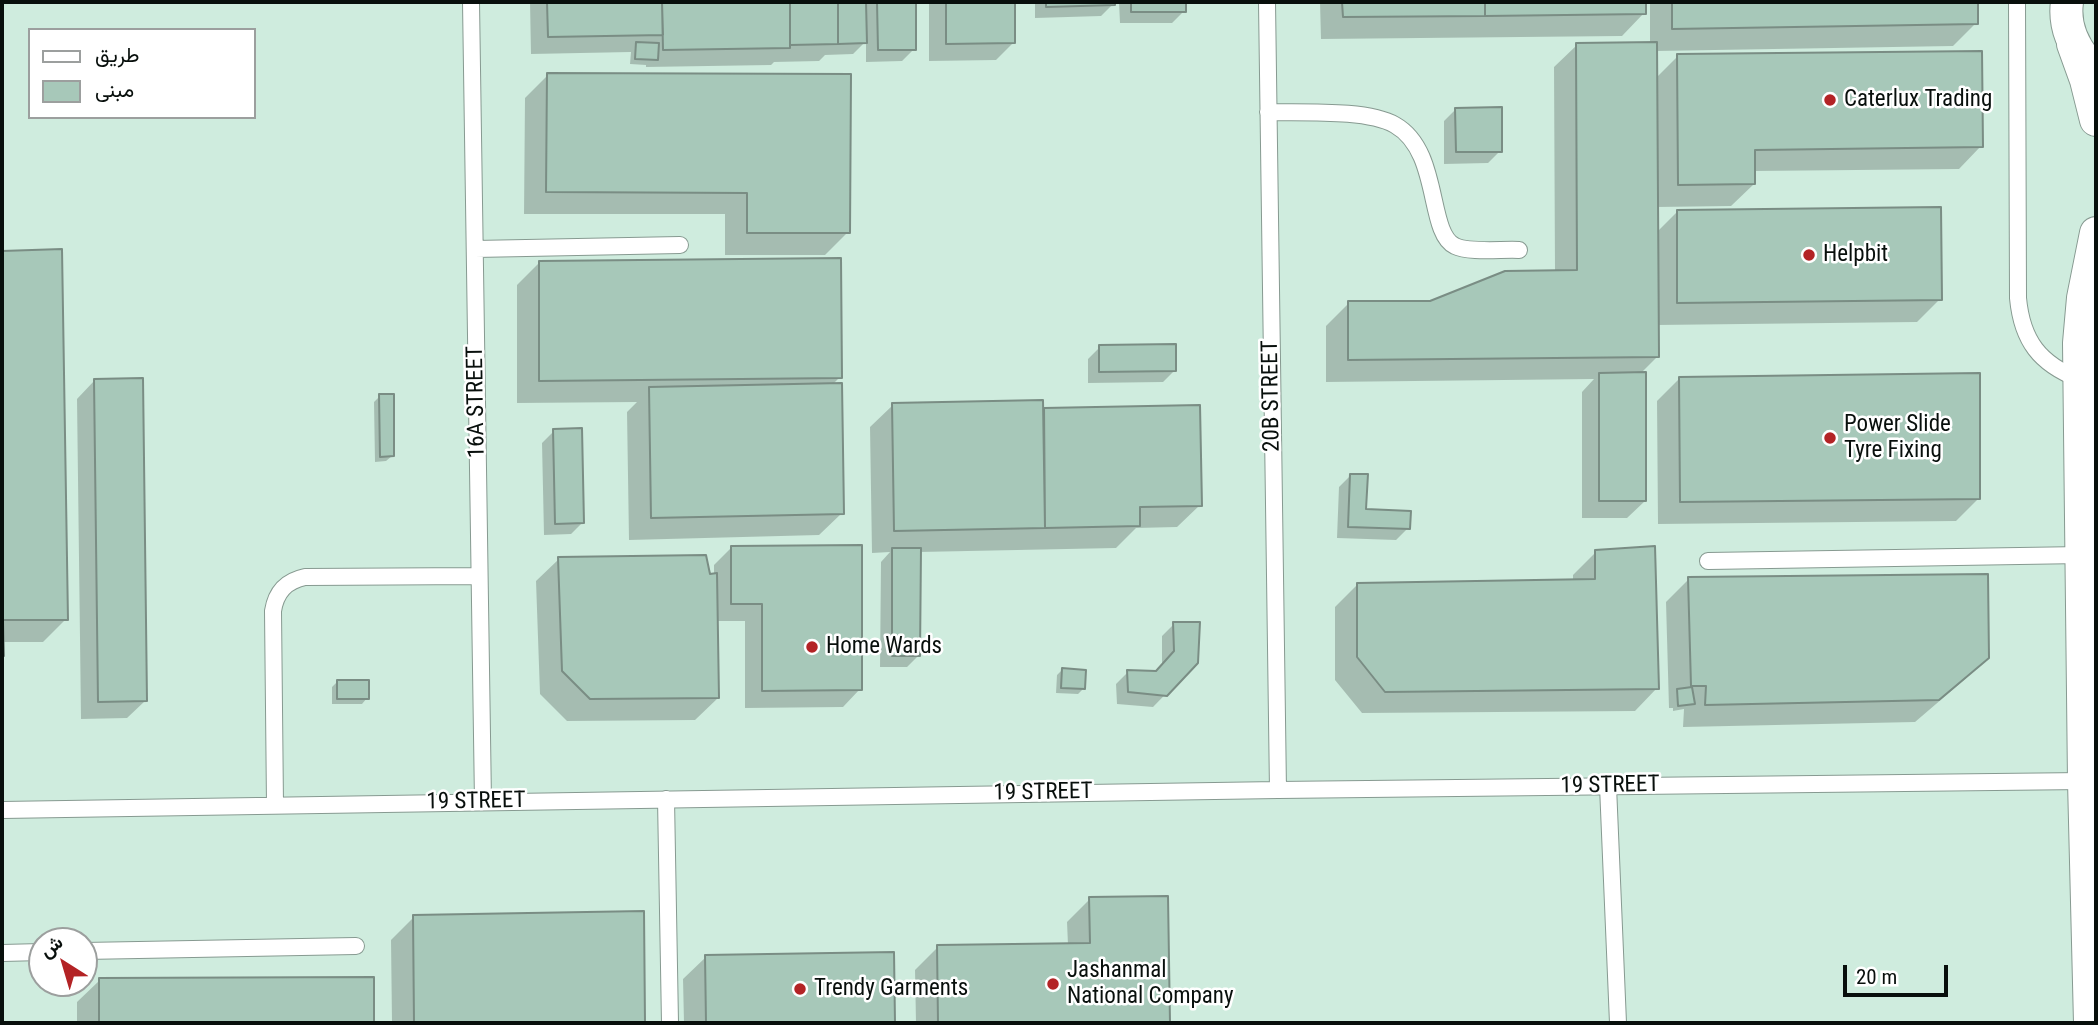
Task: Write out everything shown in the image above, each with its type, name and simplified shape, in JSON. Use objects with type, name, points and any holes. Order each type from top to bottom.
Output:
[{"type":"street","points":[[2067,2],[2067,26],[2086,79],[2096,120]]},
{"type":"street","points":[[2073,44],[2096,70]]},
{"type":"street","points":[[2090,1023],[2084,781],[2089,639],[2082,555],[2079,343],[2083,298],[2096,233]]},
{"type":"lane","name":"16A STREET","points":[[471,2],[483,802]]},
{"type":"lane","name":"20B STREET","points":[[1267,2],[1278,789]]},
{"type":"lane","points":[[2017,2],[2020,316],[2026,334],[2047,362],[2062,373],[2079,379]]},
{"type":"lane","points":[[1268,112],[1368,116],[1397,126],[1419,148],[1442,229],[1449,242],[1463,249],[1519,250]]},
{"type":"lane","points":[[474,249],[680,245]]},
{"type":"lane","points":[[1708,561],[2082,555]]},
{"type":"lane","points":[[275,805],[273,611],[274,601],[286,584],[305,577],[479,576]]},
{"type":"lane","name":"19 STREET","points":[[2,810],[1278,789],[2084,781]]},
{"type":"lane","points":[[1608,786],[1618,1023]]},
{"type":"lane","points":[[666,799],[670,1023]]},
{"type":"lane","points":[[98,951],[356,946]]},
{"type":"lane","points":[[2,953],[28,952]]},
{"type":"shaded area","points":[[2,2],[2096,2],[2096,1023],[2,1023]]},
{"type":"building","points":[[547,2],[662,2],[663,35],[548,37]]},
{"type":"building","points":[[662,2],[790,2],[790,48],[663,50]]},
{"type":"building","points":[[790,2],[838,2],[838,44],[790,45]]},
{"type":"building","points":[[838,2],[866,2],[867,43],[838,44]]},
{"type":"building","points":[[877,2],[916,2],[916,50],[878,50]]},
{"type":"building","points":[[946,2],[1015,2],[1015,43],[946,44]]},
{"type":"building","points":[[1046,2],[1115,2],[1115,5],[1046,7]]},
{"type":"building","points":[[1131,2],[1186,2],[1186,12],[1131,12]]},
{"type":"building","points":[[1342,2],[1485,2],[1485,16],[1343,17]]},
{"type":"building","points":[[1485,2],[1646,2],[1646,14],[1485,16]]},
{"type":"building","points":[[1672,2],[1978,2],[1978,24],[1672,29]]},
{"type":"building","points":[[636,42],[659,43],[658,60],[635,59]]},
{"type":"building","points":[[1657,42],[1659,357],[1348,360],[1348,301],[1430,301],[1505,271],[1577,270],[1576,43]]},
{"type":"building","name":"Caterlux Trading","points":[[1982,51],[1983,147],[1755,150],[1755,184],[1678,185],[1677,54]]},
{"type":"building","points":[[547,73],[851,74],[850,233],[747,233],[747,193],[546,192]]},
{"type":"building","points":[[1502,107],[1502,152],[1456,152],[1455,108]]},
{"type":"building","name":"Helpbit","points":[[1941,207],[1942,300],[1677,303],[1677,210]]},
{"type":"building","points":[[62,249],[68,620],[3,620],[2,656],[2,251]]},
{"type":"building","points":[[841,258],[842,378],[539,381],[539,261]]},
{"type":"building","points":[[1176,344],[1176,371],[1099,372],[1099,345]]},
{"type":"building","points":[[1646,372],[1646,501],[1599,501],[1599,373]]},
{"type":"building","name":"Power Slide Tyre Fixing","points":[[1980,373],[1980,499],[1680,502],[1679,377]]},
{"type":"building","points":[[143,378],[147,701],[98,702],[94,379]]},
{"type":"building","points":[[842,383],[844,514],[651,518],[649,387]]},
{"type":"building","points":[[379,394],[394,394],[394,456],[380,457]]},
{"type":"building","points":[[1043,400],[1045,528],[894,531],[892,403]]},
{"type":"building","points":[[1200,405],[1202,506],[1140,507],[1140,526],[1045,528],[1044,408]]},
{"type":"building","points":[[582,428],[584,523],[555,524],[553,429]]},
{"type":"building","points":[[1350,474],[1368,474],[1366,509],[1411,511],[1410,529],[1348,527]]},
{"type":"building","name":"Home Wards","points":[[862,545],[862,690],[762,691],[762,604],[731,604],[731,546]]},
{"type":"building","points":[[1655,546],[1659,689],[1385,692],[1357,657],[1357,583],[1595,579],[1595,550]]},
{"type":"building","points":[[892,548],[921,548],[920,656],[892,656]]},
{"type":"building","points":[[706,555],[710,574],[717,573],[719,698],[590,699],[562,671],[558,557]]},
{"type":"building","points":[[1988,574],[1989,658],[1939,700],[1705,705],[1706,686],[1691,686],[1688,577]]},
{"type":"building","points":[[1173,622],[1200,622],[1198,663],[1167,696],[1128,692],[1127,670],[1156,671],[1174,651]]},
{"type":"building","points":[[1062,668],[1086,670],[1085,689],[1061,688]]},
{"type":"building","points":[[337,680],[369,680],[369,699],[337,699]]},
{"type":"building","points":[[1692,687],[1695,704],[1678,706],[1677,689]]},
{"type":"building","name":"Jashanmal National Company","points":[[1168,896],[1170,1023],[938,1023],[937,945],[1090,943],[1089,897]]},
{"type":"building","points":[[644,911],[645,1023],[414,1023],[413,915]]},
{"type":"building","name":"Trendy Garments","points":[[894,952],[895,1023],[706,1023],[705,955]]},
{"type":"building","points":[[374,977],[374,1023],[99,1023],[99,978]]},
{"type":"place","name":"Caterlux Trading","points":[[1830,100]]},
{"type":"place","name":"Helpbit","points":[[1809,255]]},
{"type":"place","name":"Power Slide Tyre Fixing","points":[[1830,438]]},
{"type":"place","name":"Home Wards","points":[[812,647]]},
{"type":"place","name":"Jashanmal National Company","points":[[1053,984]]},
{"type":"place","name":"Trendy Garments","points":[[800,989]]}]
